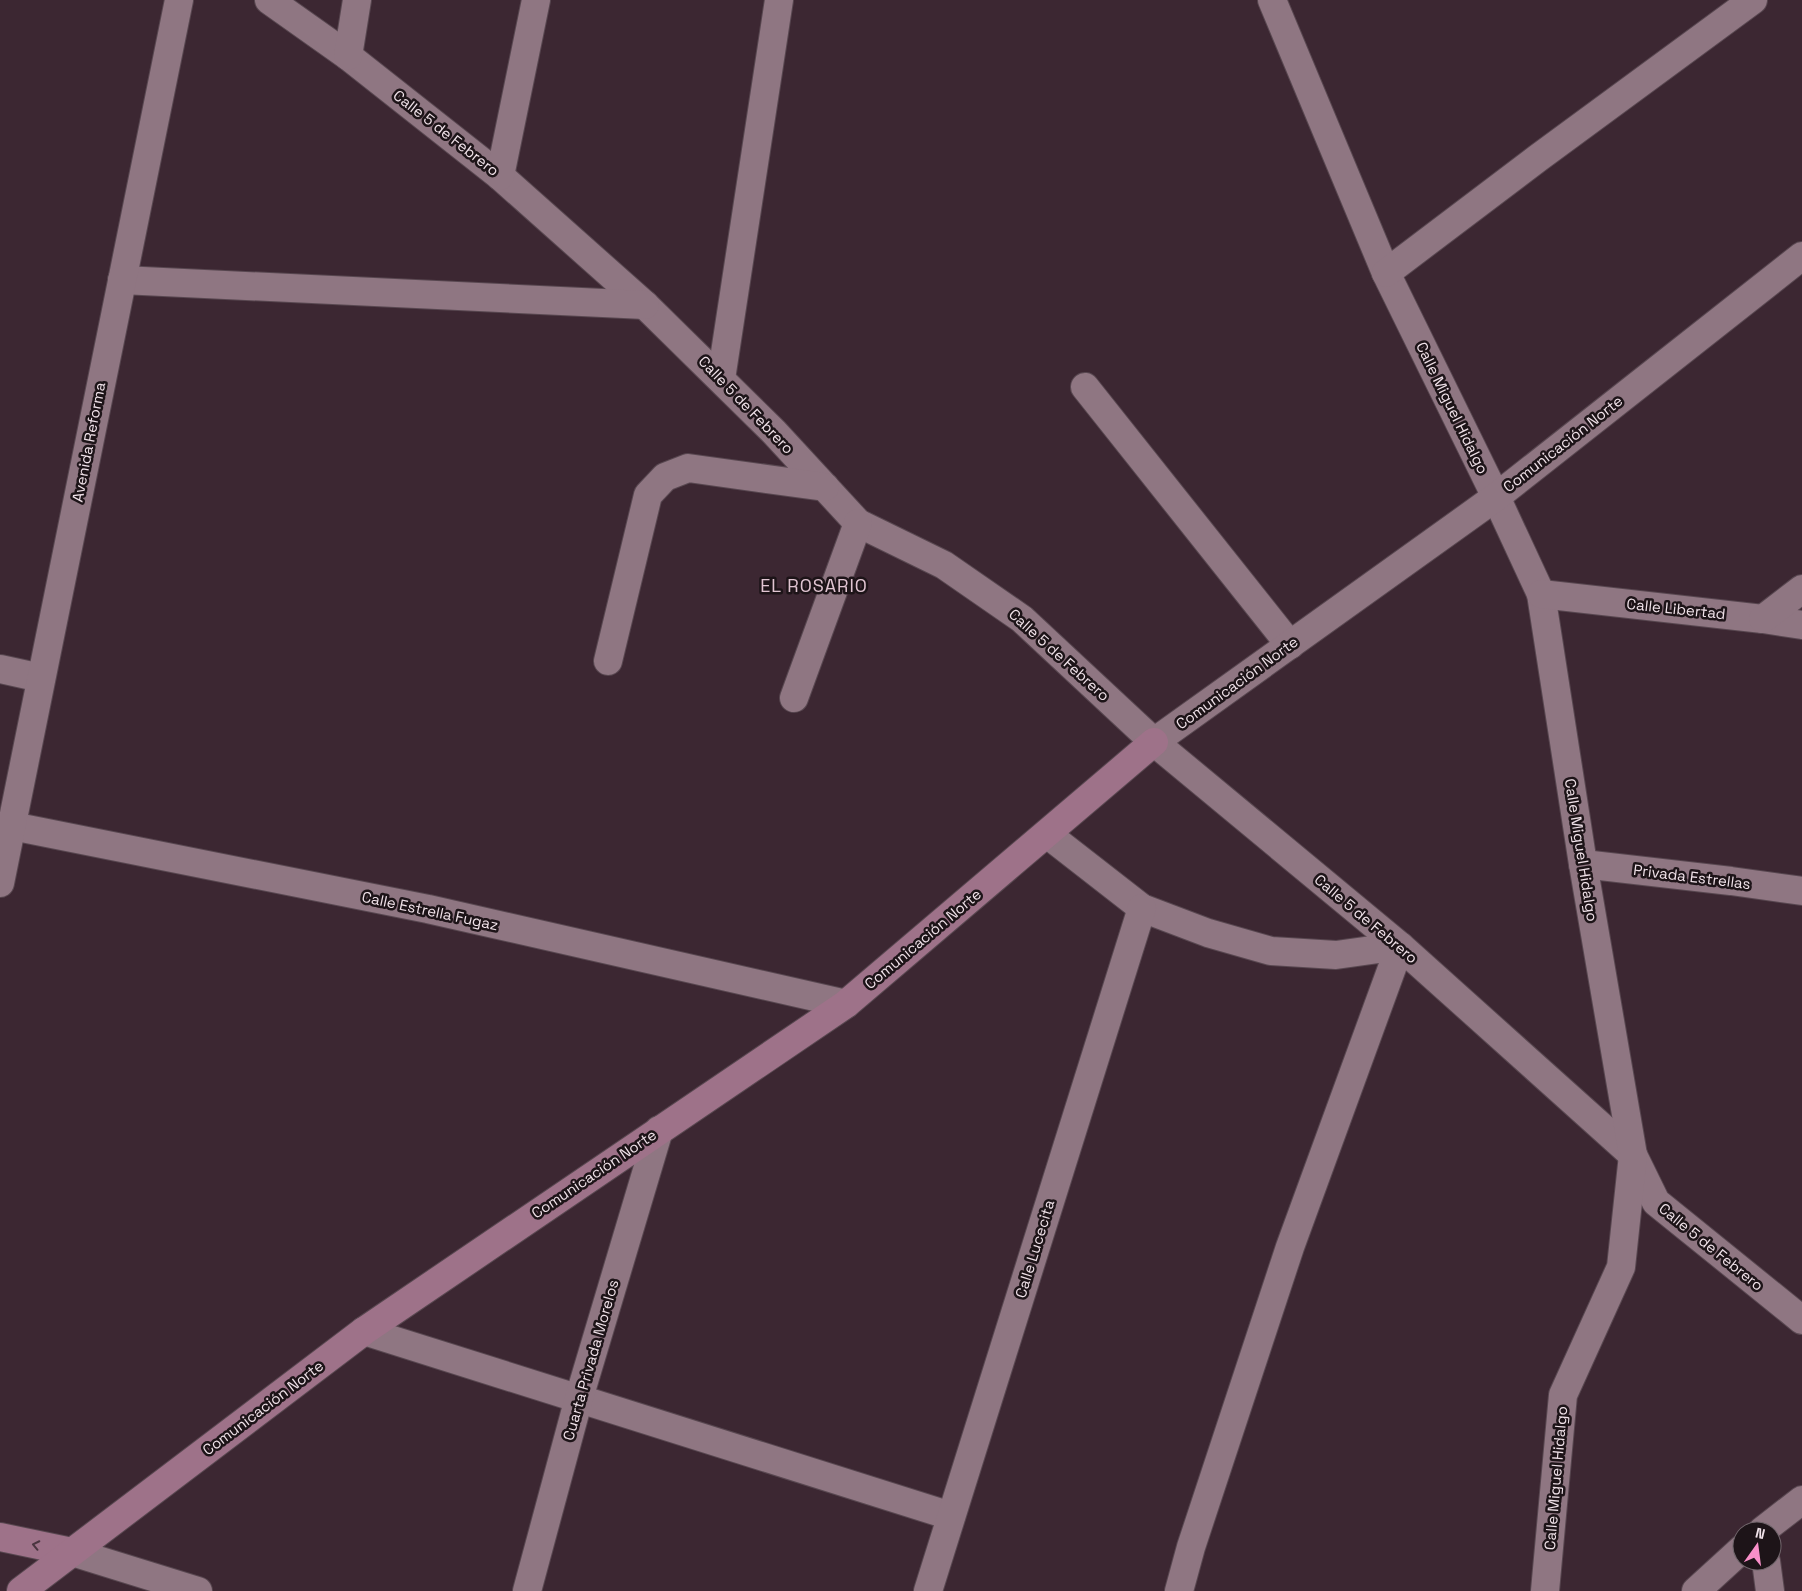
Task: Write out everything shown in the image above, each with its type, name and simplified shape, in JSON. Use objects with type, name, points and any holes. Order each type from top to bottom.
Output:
[{"type":"street","name":"Avenida Reforma","points":[[0,883],[179,0]]},
{"type":"street","name":"Calle 5 de Febrero","points":[[269,0],[348,56],[500,176],[645,304],[721,378],[858,523],[944,565],[1022,618],[1154,742],[1400,946],[1633,1155],[1656,1202],[1802,1320]]},
{"type":"street","points":[[348,56],[357,0]]},
{"type":"street","points":[[500,176],[536,0]]},
{"type":"street","points":[[721,378],[779,0]]},
{"type":"street","name":"Calle Miguel Hidalgo","points":[[1272,0],[1386,274],[1496,497],[1540,594],[1583,864],[1633,1155],[1621,1267],[1564,1394],[1545,1591]]},
{"type":"street","points":[[1386,274],[1538,158],[1753,0]]},
{"type":"street","name":"Comunicación Norte","points":[[21,1591],[364,1331],[846,1004],[1154,742],[1496,497],[1802,256]]},
{"type":"street","points":[[122,280],[645,304]]},
{"type":"street","points":[[1085,387],[1290,645]]},
{"type":"street","points":[[608,661],[648,495],[665,477],[688,468],[825,487]]},
{"type":"street","points":[[794,698],[858,523]]},
{"type":"street","points":[[1764,619],[1802,589]]},
{"type":"street","name":"Calle Libertad","points":[[1540,594],[1764,619]]},
{"type":"street","points":[[1764,619],[1802,625]]},
{"type":"street","points":[[0,669],[41,678]]},
{"type":"street","name":"Calle Estrella Fugaz","points":[[12,826],[428,909],[846,1004]]},
{"type":"street","points":[[1047,834],[1142,908],[1208,933],[1271,951],[1336,955],[1400,946],[1290,1247],[1194,1538],[1179,1591]]},
{"type":"street","name":"Privada Estrellas","points":[[1583,864],[1802,891]]},
{"type":"street","name":"Calle Lucecita","points":[[928,1591],[1142,908]]},
{"type":"street","name":"Cuarta Privada Morelos","points":[[527,1591],[579,1398],[659,1130]]},
{"type":"street","points":[[364,1331],[951,1516]]},
{"type":"street","points":[[1776,1521],[1802,1500]]},
{"type":"street","points":[[0,1537],[72,1552],[198,1591]]},
{"type":"street","points":[[1696,1591],[1732,1558]]},
{"type":"street","points":[[1767,1571],[1770,1591]]},
{"type":"district","name":"EL ROSARIO","points":[[814,586]]}]
